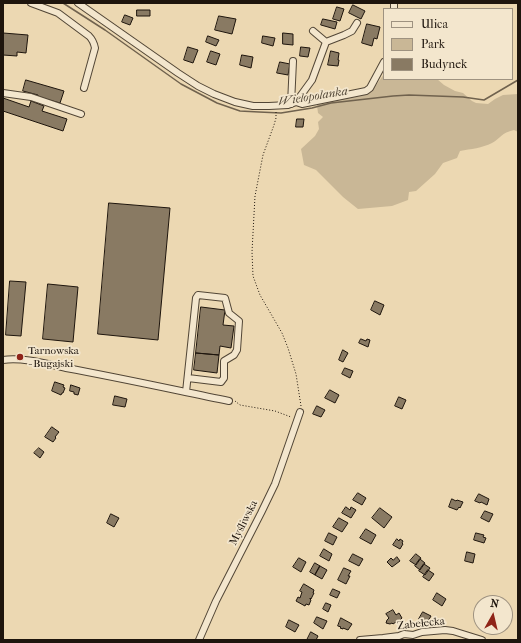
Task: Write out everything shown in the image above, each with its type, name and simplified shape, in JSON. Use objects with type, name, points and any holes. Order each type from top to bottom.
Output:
[{"type":"street","points":[[30,3],[58,13],[89,36],[94,43],[95,48],[84,88]]},
{"type":"street","points":[[78,3],[198,86],[235,102],[253,106],[294,103],[302,104],[368,91],[383,64]]},
{"type":"street","points":[[294,103],[312,80],[326,42],[352,31],[357,23]]},
{"type":"street","points":[[313,31],[326,42]]},
{"type":"street","points":[[293,61],[294,103]]},
{"type":"street","points":[[3,92],[31,97],[81,114]]},
{"type":"street","points":[[186,392],[196,298],[198,295],[225,298],[230,313],[239,321],[237,350],[224,361],[224,378],[221,382],[188,378]]},
{"type":"street","points":[[3,360],[20,360],[89,372],[228,401]]},
{"type":"street","name":"Myśliwska","points":[[199,640],[216,601],[275,484],[300,412]]},
{"type":"street","name":"Zabełecka","points":[[360,640],[427,631],[453,631],[482,640]]},
{"type":"street","points":[[406,640],[413,634]]},
{"type":"path","points":[[277,108],[276,118],[263,155],[255,196],[252,252],[253,276],[260,295],[282,333],[288,348],[296,374],[301,408],[300,412]]},
{"type":"path","points":[[228,401],[235,400],[240,405],[275,411],[298,419]]},
{"type":"green space","points":[[383,75],[383,80],[438,80],[455,91],[463,93],[476,103],[488,104],[503,95],[518,94],[518,132],[514,130],[510,131],[488,145],[460,151],[457,158],[443,163],[435,174],[416,191],[409,192],[408,200],[392,206],[358,209],[343,197],[316,170],[304,165],[301,149],[315,136],[319,129],[318,122],[323,117],[318,113],[317,105],[325,102],[361,96],[372,91]]},
{"type":"building","points":[[353,5],[365,11],[361,19],[349,13]]},
{"type":"building","points":[[337,7],[344,9],[340,21],[333,19]]},
{"type":"building","points":[[137,10],[150,10],[150,16],[137,16]]},
{"type":"building","points":[[125,15],[133,18],[130,25],[122,22]]},
{"type":"building","points":[[219,16],[236,19],[232,34],[215,30]]},
{"type":"building","points":[[323,19],[337,22],[335,29],[321,25]]},
{"type":"building","points":[[367,24],[380,27],[377,39],[374,38],[372,46],[362,43]]},
{"type":"building","points":[[3,33],[28,35],[26,53],[17,52],[17,56],[3,55]]},
{"type":"building","points":[[283,33],[293,34],[293,45],[283,44]]},
{"type":"building","points":[[208,36],[219,40],[216,46],[206,42]]},
{"type":"building","points":[[263,36],[275,38],[273,46],[262,43]]},
{"type":"building","points":[[188,47],[198,50],[193,63],[184,60]]},
{"type":"building","points":[[301,47],[310,48],[308,57],[300,56]]},
{"type":"building","points":[[211,51],[220,54],[216,65],[207,62]]},
{"type":"building","points":[[331,51],[339,53],[338,66],[328,65]]},
{"type":"building","points":[[242,55],[253,57],[251,68],[240,65]]},
{"type":"building","points":[[280,62],[290,64],[288,75],[277,73]]},
{"type":"building","points":[[26,80],[64,91],[60,103],[23,91]]},
{"type":"building","points":[[3,98],[29,107],[31,101],[44,106],[42,111],[67,119],[63,131],[3,111]]},
{"type":"building","points":[[297,119],[304,119],[303,127],[296,127]]},
{"type":"building","points":[[109,203],[170,208],[158,340],[98,334]]},
{"type":"building","points":[[10,281],[26,282],[21,336],[6,335]]},
{"type":"building","points":[[48,284],[78,287],[73,342],[43,339]]},
{"type":"building","points":[[375,301],[384,305],[380,315],[371,310]]},
{"type":"building","points":[[201,307],[225,310],[223,325],[234,326],[231,348],[220,346],[219,355],[196,353]]},
{"type":"building","points":[[361,339],[366,341],[367,339],[370,340],[368,347],[359,343]]},
{"type":"building","points":[[343,350],[348,353],[343,362],[339,360]]},
{"type":"building","points":[[196,353],[219,355],[217,373],[194,370]]},
{"type":"building","points":[[345,368],[353,371],[350,378],[342,374]]},
{"type":"building","points":[[55,382],[64,385],[63,387],[65,388],[61,395],[52,391]]},
{"type":"building","points":[[71,385],[80,388],[78,395],[70,391]]},
{"type":"building","points":[[330,390],[339,395],[335,403],[325,398]]},
{"type":"building","points":[[115,396],[127,399],[125,407],[113,405]]},
{"type":"building","points":[[399,397],[406,400],[402,409],[395,406]]},
{"type":"building","points":[[317,406],[325,410],[321,417],[313,414]]},
{"type":"building","points":[[52,427],[59,432],[53,442],[45,437]]},
{"type":"building","points":[[39,448],[44,452],[40,458],[34,453]]},
{"type":"building","points":[[358,493],[366,498],[362,505],[353,500]]},
{"type":"building","points":[[479,494],[489,499],[487,505],[475,501]]},
{"type":"building","points":[[452,499],[463,502],[457,510],[449,507]]},
{"type":"building","points":[[346,507],[350,510],[351,507],[356,510],[351,518],[342,513]]},
{"type":"building","points":[[380,508],[392,517],[384,528],[372,518]]},
{"type":"building","points":[[485,511],[493,514],[489,522],[481,518]]},
{"type":"building","points":[[111,514],[119,518],[114,527],[107,523]]},
{"type":"building","points":[[339,518],[348,523],[342,532],[333,527]]},
{"type":"building","points":[[366,529],[376,535],[371,544],[360,538]]},
{"type":"building","points":[[329,533],[337,537],[333,545],[325,541]]},
{"type":"building","points":[[476,533],[484,535],[483,537],[486,538],[484,543],[474,540]]},
{"type":"building","points":[[397,539],[399,541],[400,539],[403,541],[400,549],[393,545]]},
{"type":"building","points":[[324,549],[332,554],[329,561],[320,556]]},
{"type":"building","points":[[467,552],[475,554],[473,563],[465,561]]},
{"type":"building","points":[[353,554],[363,559],[359,566],[349,561]]},
{"type":"building","points":[[416,554],[421,558],[416,565],[410,561]]},
{"type":"building","points":[[397,557],[400,561],[392,567],[387,562],[391,558],[393,560]]},
{"type":"building","points":[[299,558],[306,562],[301,572],[293,567]]},
{"type":"building","points":[[420,559],[425,563],[420,570],[415,566]]},
{"type":"building","points":[[315,563],[320,566],[315,575],[310,572]]},
{"type":"building","points":[[424,564],[430,568],[425,575],[419,571]]},
{"type":"building","points":[[320,566],[327,570],[322,579],[315,575]]},
{"type":"building","points":[[344,568],[351,571],[346,584],[338,580]]},
{"type":"building","points":[[428,570],[434,574],[429,581],[423,577]]},
{"type":"building","points":[[304,584],[314,590],[311,599],[310,598],[311,600],[309,605],[306,604],[305,606],[296,601],[298,597],[300,598],[302,592],[300,591]]},
{"type":"building","points":[[333,589],[340,592],[337,598],[330,595]]},
{"type":"building","points":[[437,593],[446,599],[442,606],[433,600]]},
{"type":"building","points":[[326,603],[331,605],[328,612],[323,609]]},
{"type":"building","points":[[393,610],[396,615],[399,613],[402,618],[398,623],[386,623],[389,618],[386,614]]},
{"type":"building","points":[[423,612],[431,616],[427,623],[419,619]]},
{"type":"building","points":[[317,617],[327,621],[323,629],[314,623]]},
{"type":"building","points":[[341,618],[352,624],[348,630],[338,626]]},
{"type":"building","points":[[289,620],[299,625],[295,632],[286,627]]},
{"type":"building","points":[[311,632],[318,636],[316,640],[307,640]]},
{"type":"waterway","name":"Wielopolanka","points":[[63,3],[105,30],[181,84],[217,103],[240,111],[281,113],[331,103],[409,95],[463,97],[484,100],[518,80]]},
{"type":"place","name":"Tarnowska - Bugajski","points":[[20,357]]}]
